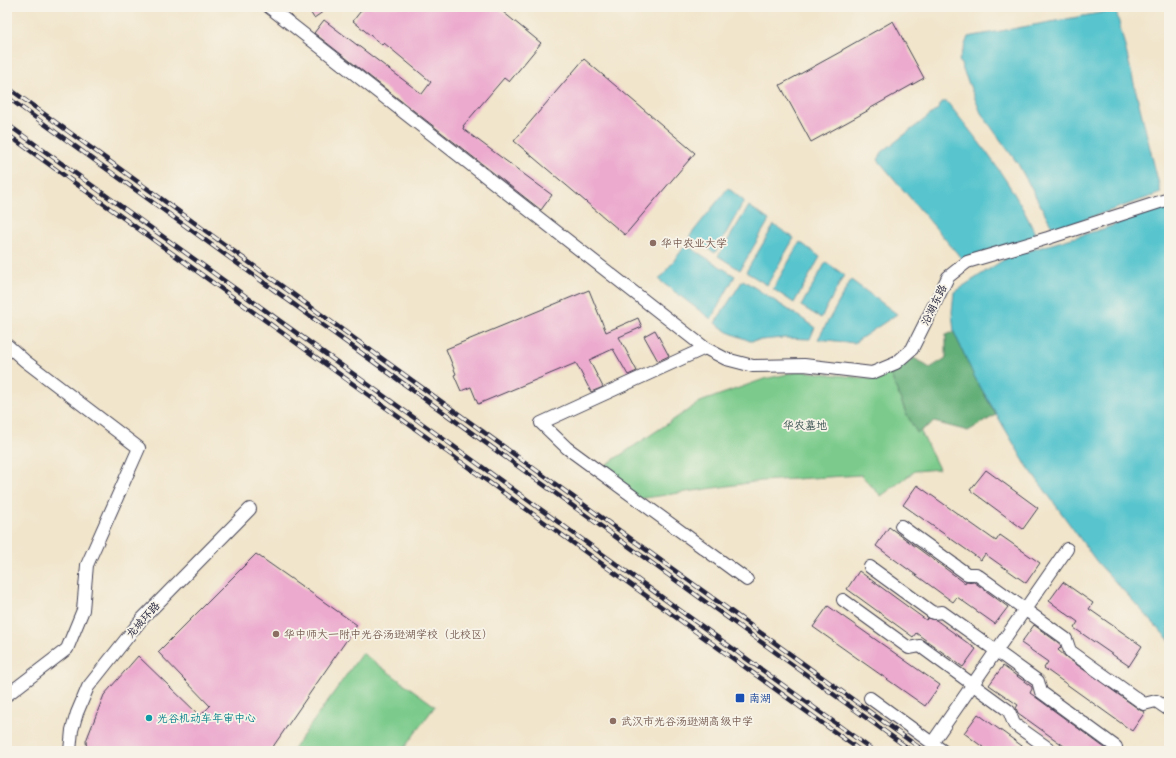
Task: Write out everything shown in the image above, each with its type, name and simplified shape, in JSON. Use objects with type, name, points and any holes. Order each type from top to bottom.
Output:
[{"type":"street","name":"沿湖东路","points":[[269,7],[705,348],[726,359],[753,366],[804,364],[872,373],[896,363],[912,349],[948,278],[968,262],[1169,199]]},
{"type":"street","points":[[7,346],[139,448],[86,565],[83,610],[67,649],[7,695]]},
{"type":"street","points":[[705,348],[541,423],[567,448],[747,580]]},
{"type":"street","name":"龙城环路","points":[[70,751],[72,730],[76,713],[88,687],[142,619],[250,509]]},
{"type":"street","points":[[901,526],[967,574],[976,574],[1066,639],[1070,650],[1144,704],[1156,701],[1169,710]]},
{"type":"street","points":[[932,743],[1067,548]]},
{"type":"street","points":[[870,567],[933,612],[942,612],[996,650],[1038,681],[1041,692],[1116,747]]},
{"type":"street","points":[[843,600],[909,648],[920,646],[973,684],[1010,711],[1014,724],[1052,751]]},
{"type":"street","points":[[870,698],[943,751]]},
{"type":"green space","points":[[954,332],[974,376],[996,415],[968,431],[934,422],[917,433],[906,413],[890,373],[914,358],[930,368],[946,358],[946,335]]},
{"type":"green space","name":"华农墓地","points":[[802,371],[871,379],[890,373],[906,413],[917,432],[920,430],[939,469],[915,471],[881,496],[861,475],[762,481],[638,499],[595,472],[700,402],[764,379]]},
{"type":"green space","points":[[362,653],[435,706],[402,751],[292,751]]},
{"type":"water","points":[[1116,10],[1161,193],[1054,230],[1018,164],[981,113],[959,60],[968,37]]},
{"type":"water","points":[[942,102],[947,102],[997,167],[1019,201],[1037,238],[962,259],[878,160],[882,152],[938,109]]},
{"type":"water","points":[[728,188],[744,201],[715,253],[689,237]]},
{"type":"water","points":[[749,206],[769,220],[740,270],[718,256]]},
{"type":"water","points":[[1169,206],[1169,640],[1097,562],[1025,463],[974,376],[954,332],[952,312],[954,292],[1008,257],[1106,228]]},
{"type":"water","points":[[774,225],[794,238],[767,285],[746,272]]},
{"type":"water","points":[[800,242],[820,257],[794,303],[773,289]]},
{"type":"water","points":[[686,245],[735,276],[711,319],[659,280]]},
{"type":"water","points":[[826,262],[844,275],[821,318],[801,306]]},
{"type":"water","points":[[743,280],[815,327],[810,339],[783,338],[750,341],[730,333],[715,323]]},
{"type":"water","points":[[851,280],[897,314],[854,343],[818,339]]},
{"type":"building","points":[[307,7],[330,7],[314,18]]},
{"type":"building","points":[[364,7],[497,7],[541,43],[509,82],[504,78],[463,126],[463,129],[552,195],[541,210],[314,33],[324,20],[422,94],[431,82],[384,43],[382,45],[353,21]]},
{"type":"building","points":[[893,21],[924,78],[811,142],[780,85]]},
{"type":"building","points":[[584,59],[695,153],[625,235],[514,141]]},
{"type":"building","points":[[589,290],[606,332],[638,318],[642,327],[619,337],[637,371],[628,375],[613,349],[589,360],[603,387],[591,392],[576,363],[478,404],[471,387],[461,391],[454,375],[456,374],[446,349]]},
{"type":"building","points":[[655,330],[669,356],[658,361],[644,336]]},
{"type":"building","points":[[986,470],[1038,508],[1023,529],[970,490]]},
{"type":"building","points":[[917,485],[996,541],[1000,535],[1040,563],[1026,583],[985,554],[981,560],[903,505]]},
{"type":"building","points":[[889,527],[965,583],[966,581],[974,582],[1008,607],[995,624],[957,597],[953,602],[876,546]]},
{"type":"building","points":[[256,554],[357,625],[270,751],[87,751],[86,741],[104,695],[138,656],[200,716],[210,706],[158,652]]},
{"type":"building","points":[[859,571],[926,620],[928,618],[936,620],[976,649],[963,667],[916,633],[913,637],[847,589]]},
{"type":"building","points":[[1063,582],[1093,603],[1089,609],[1142,646],[1129,666],[1074,628],[1078,622],[1049,601]]},
{"type":"building","points":[[828,606],[940,685],[925,706],[813,627]]},
{"type":"building","points":[[1034,625],[1060,644],[1061,647],[1058,650],[1066,657],[1140,710],[1145,712],[1132,731],[1044,668],[1048,662],[1021,643]]},
{"type":"building","points":[[1003,666],[1032,687],[1030,693],[1109,751],[1071,751],[1018,713],[1016,708],[1018,705],[989,685]]},
{"type":"building","points":[[978,714],[1029,751],[988,751],[964,733]]},
{"type":"railway","points":[[7,87],[924,751]]},
{"type":"railway","points":[[7,97],[912,751]]},
{"type":"railway","points":[[7,124],[874,751]]},
{"type":"railway","points":[[7,134],[861,751]]},
{"type":"place","name":"华中农业大学","points":[[653,243]]},
{"type":"place","name":"华中师大一附中光谷汤逊湖学校（北校区）","points":[[276,634]]},
{"type":"place","name":"南湖","points":[[740,698]]},
{"type":"place","name":"光谷机动车年审中心","points":[[149,718]]},
{"type":"place","name":"武汉市光谷汤逊湖高级中学","points":[[613,721]]}]
